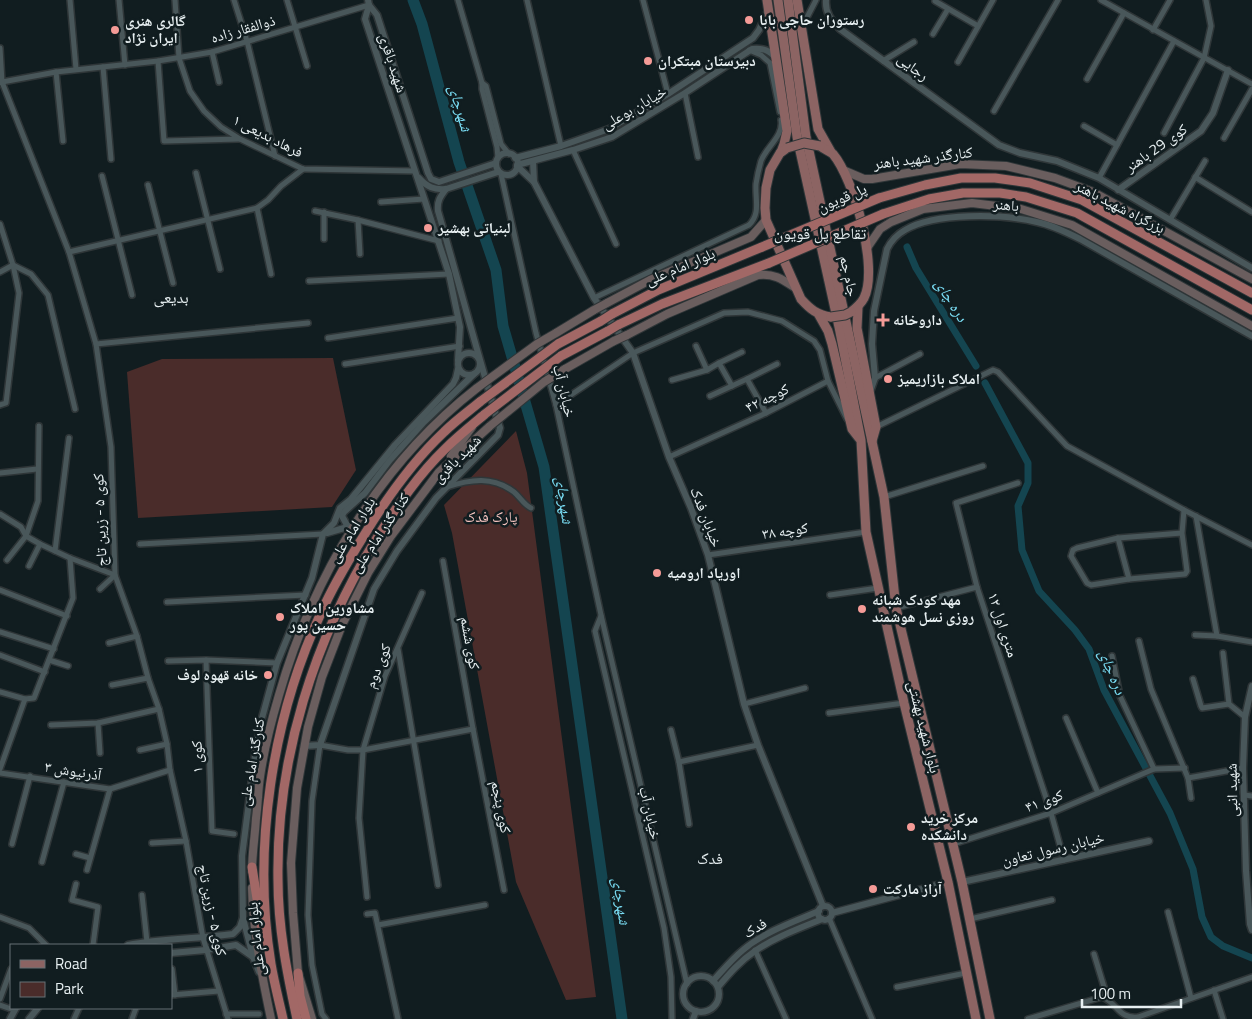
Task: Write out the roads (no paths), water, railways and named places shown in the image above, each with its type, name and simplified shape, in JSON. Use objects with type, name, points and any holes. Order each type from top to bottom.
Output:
[{"type":"highway","name":"بزرگراه شهید باهنر","points":[[879,198],[961,178],[996,178],[1030,183],[1082,200],[1252,294]]},
{"type":"highway","name":"بزرگراه شهید باهنر","points":[[883,214],[929,199],[964,193],[1000,193],[1026,197],[1077,213],[1252,310]]},
{"type":"highway","name":"پل قویون","points":[[762,247],[879,198]]},
{"type":"highway","name":"پل قویون","points":[[769,263],[883,214]]},
{"type":"highway","name":"بلوار امام علی","points":[[283,1019],[271,964],[264,887],[264,852],[274,766],[281,730],[298,670],[320,613],[345,566],[390,494],[412,467],[438,438],[481,400],[558,344],[612,314],[658,290],[762,247]]},
{"type":"highway","name":"بلوار امام علی","points":[[297,1019],[285,962],[278,881],[281,812],[289,755],[298,716],[311,674],[332,620],[357,570],[401,502],[444,449],[485,414],[561,356],[608,330],[662,304],[769,263]]},
{"type":"highway","points":[[252,867],[257,889],[262,935],[271,964]]},
{"type":"highway","points":[[298,972],[300,996],[306,1019]]},
{"type":"main road","points":[[767,0],[787,131],[784,150],[770,170],[766,188],[766,220],[794,287],[804,303],[819,315],[828,331],[852,429],[861,440]]},
{"type":"main road","name":"جام جم","points":[[778,0],[797,137],[839,327],[861,440]]},
{"type":"main road","name":"جام جم","points":[[788,0],[806,137],[884,497]]},
{"type":"main road","points":[[797,0],[818,129],[843,170],[855,198],[867,248],[867,289],[865,298],[855,310],[845,315],[831,317],[819,315]]},
{"type":"main road","points":[[784,150],[804,143],[820,146],[831,152]]},
{"type":"main road","name":"کنارگذر شهید باهنر","points":[[843,170],[864,179],[872,180],[960,164],[1006,166],[1055,178],[1093,192],[1252,279]]},
{"type":"main road","points":[[867,248],[880,229],[890,222],[922,209],[972,203],[1021,209],[1072,225],[1252,326]]},
{"type":"main road","name":"کنار گذر امام علی","points":[[352,526],[380,487],[426,433],[477,388],[537,344],[606,303],[650,280],[751,237],[766,220]]},
{"type":"main road","name":"کنار گذر امام علی","points":[[312,1019],[298,972],[293,913],[291,863],[296,788],[304,746],[322,677],[342,625],[368,573],[391,536],[439,472],[490,426],[544,382],[565,369],[667,314],[758,275],[768,274],[779,277],[794,287]]},
{"type":"main road","points":[[855,310],[876,427],[871,444]]},
{"type":"main road","points":[[439,472],[476,422]]},
{"type":"main road","name":"بلوار شهید بهشتی","points":[[861,440],[866,532],[904,703],[948,882],[976,1019]]},
{"type":"main road","name":"بلوار شهید بهشتی","points":[[884,497],[896,608],[916,698],[962,882],[990,1019]]},
{"type":"main road","name":"کنارگذر امام علی","points":[[271,1019],[252,908],[252,867],[260,776],[270,725],[287,667],[310,609],[352,526]]},
{"type":"main road","points":[[256,748],[270,725]]},
{"type":"street","points":[[70,0],[76,69]]},
{"type":"street","points":[[120,0],[125,65]]},
{"type":"street","name":"فرهاد بدیعی ۱","points":[[176,0],[179,58],[190,91],[204,111],[221,127],[240,139],[303,169],[416,173]]},
{"type":"street","points":[[234,0],[247,41],[274,156]]},
{"type":"street","points":[[287,0],[307,66]]},
{"type":"street","points":[[458,0],[482,83],[497,147],[500,173]]},
{"type":"street","points":[[527,0],[560,146]]},
{"type":"street","points":[[642,0],[670,102]]},
{"type":"street","points":[[802,27],[816,0]]},
{"type":"street","name":"رجایی","points":[[826,0],[827,14],[832,21],[999,145],[1020,154],[1057,161],[1099,178]]},
{"type":"street","points":[[958,62],[993,0]]},
{"type":"street","points":[[994,110],[1058,0]]},
{"type":"street","points":[[1103,0],[1153,30],[1252,84]]},
{"type":"street","points":[[1153,30],[1170,0]]},
{"type":"street","points":[[1164,133],[1204,58],[1211,26],[1206,0]]},
{"type":"street","points":[[935,1],[978,26]]},
{"type":"street","name":"ذوالفقار زاده","points":[[1,82],[76,69],[158,61],[212,52],[368,3]]},
{"type":"street","name":"شهید باقری","points":[[368,3],[365,19],[449,274],[460,327],[458,360]]},
{"type":"street","name":"شهید باقری","points":[[368,3],[376,15],[431,179],[439,182],[497,160]]},
{"type":"street","points":[[933,34],[948,9]]},
{"type":"street","name":"خیابان بوعلی","points":[[515,160],[609,129],[668,94],[748,41],[760,30],[768,10]]},
{"type":"street","points":[[1087,79],[1124,13]]},
{"type":"street","points":[[748,41],[752,44],[751,49]]},
{"type":"street","points":[[1174,41],[1099,178],[1252,268]]},
{"type":"street","points":[[884,61],[914,42]]},
{"type":"street","name":"کوی ۵ - زرین تاج","points":[[0,48],[1,82],[69,252],[96,344],[111,446],[115,575],[138,636],[148,678],[159,709],[186,841],[203,938],[227,1016]]},
{"type":"street","points":[[751,49],[761,48],[769,51],[775,57],[778,65]]},
{"type":"street","points":[[594,298],[749,225],[756,218],[758,211],[756,184],[762,159],[782,126],[770,63],[751,49]]},
{"type":"street","name":"خیابان بوعلی","points":[[515,160],[533,161],[612,137],[685,93],[751,49]]},
{"type":"street","points":[[212,52],[220,82]]},
{"type":"street","points":[[158,61],[164,142],[240,139]]},
{"type":"street","points":[[103,67],[111,159]]},
{"type":"street","name":"کوی 29 باهنر","points":[[1118,190],[1201,131],[1213,113],[1228,70]]},
{"type":"street","points":[[56,72],[63,141]]},
{"type":"street","points":[[416,173],[424,183],[433,188],[446,189],[500,173],[510,175],[514,172],[515,160],[502,144],[486,86],[482,83]]},
{"type":"street","points":[[1224,138],[1252,89]]},
{"type":"street","points":[[685,93],[698,157]]},
{"type":"street","points":[[1084,126],[1117,145]]},
{"type":"street","points":[[573,150],[616,244]]},
{"type":"street","points":[[497,160],[502,155],[515,160]]},
{"type":"street","name":"خیابان فدک","points":[[515,160],[534,182],[594,298],[633,353],[669,458],[691,508],[708,555],[744,704],[758,745],[821,908],[818,914],[828,917]]},
{"type":"street","name":"خیابان فدک","points":[[533,161],[534,182]]},
{"type":"street","points":[[1170,220],[1205,161]]},
{"type":"street","points":[[69,252],[257,208],[303,169]]},
{"type":"street","points":[[196,173],[220,269]]},
{"type":"street","name":"خیابان آب","points":[[500,173],[536,333],[556,405],[601,615],[687,984]]},
{"type":"street","points":[[102,176],[132,295]]},
{"type":"street","points":[[1195,177],[1252,212]]},
{"type":"street","points":[[148,185],[173,283]]},
{"type":"street","name":"شهید باقری","points":[[320,745],[374,590],[397,551],[436,498],[498,436],[500,428],[438,211],[437,204],[439,198],[446,189]]},
{"type":"street","points":[[381,202],[424,199]]},
{"type":"street","points":[[257,208],[271,274]]},
{"type":"street","points":[[314,211],[358,220],[439,241]]},
{"type":"street","points":[[324,212],[324,239]]},
{"type":"street","name":"باهنر","points":[[869,394],[875,378],[872,344],[874,311],[887,249],[892,241],[906,229],[923,222],[946,218],[979,216],[1014,217],[1052,227],[1080,239],[1252,336]]},
{"type":"street","points":[[358,220],[360,254]]},
{"type":"street","points":[[0,224],[13,265],[18,293],[6,402],[0,405]]},
{"type":"street","points":[[0,272],[13,265]]},
{"type":"street","points":[[13,265],[31,274],[48,295],[75,409]]},
{"type":"street","points":[[309,281],[449,274]]},
{"type":"street","points":[[556,405],[633,353],[724,313],[748,312],[782,322],[814,341],[820,350],[828,381],[852,429]]},
{"type":"street","points":[[328,338],[458,318]]},
{"type":"street","points":[[96,344],[308,323]]},
{"type":"street","points":[[345,364],[460,346]]},
{"type":"street","points":[[696,346],[707,370]]},
{"type":"street","points":[[265,986],[253,957],[243,918],[242,856],[256,748],[277,663],[306,595],[323,534],[334,523],[340,508],[351,499],[419,418],[453,384],[458,369],[458,360],[463,354],[469,352],[476,355],[480,361],[479,369],[424,422],[390,460],[365,493],[344,512],[344,520],[352,526]]},
{"type":"street","points":[[672,380],[707,370],[742,352]]},
{"type":"street","points":[[875,378],[920,354]]},
{"type":"street","points":[[719,363],[732,386]]},
{"type":"street","points":[[710,396],[777,364]]},
{"type":"street","points":[[458,369],[466,375],[474,374]]},
{"type":"street","points":[[876,427],[993,370],[998,372],[1067,446],[1252,545]]},
{"type":"street","points":[[747,379],[766,413]]},
{"type":"street","name":"کوچه ۴۲","points":[[669,458],[766,413],[828,381]]},
{"type":"street","points":[[7,560],[26,536],[38,501],[39,426]]},
{"type":"street","points":[[55,551],[68,438]]},
{"type":"street","points":[[884,497],[983,466]]},
{"type":"street","points":[[0,472],[37,469]]},
{"type":"street","points":[[446,488],[478,479],[494,481],[510,490],[531,508]]},
{"type":"street","name":"۱۲ متری اول","points":[[1018,483],[956,503],[977,587],[1051,813],[1064,860]]},
{"type":"street","points":[[1182,533],[1118,538],[1077,548],[1073,550],[1071,556],[1089,584],[1185,574],[1187,571],[1182,533],[1184,510]]},
{"type":"street","points":[[0,514],[21,527],[26,536],[40,544],[115,575],[100,589]]},
{"type":"street","points":[[1196,516],[1217,636]]},
{"type":"street","points":[[140,544],[323,534],[352,526]]},
{"type":"street","name":"کوچه ۳۸","points":[[708,555],[866,532]]},
{"type":"street","points":[[1118,538],[1129,579]]},
{"type":"street","points":[[30,566],[40,544]]},
{"type":"street","points":[[0,692],[25,699],[34,698],[73,598],[70,558]]},
{"type":"street","name":"کوی ششم","points":[[443,561],[473,729]]},
{"type":"street","points":[[896,608],[977,587]]},
{"type":"street","points":[[830,595],[878,588]]},
{"type":"street","points":[[0,590],[67,616]]},
{"type":"street","name":"کوی دوم","points":[[367,897],[358,818],[363,750],[385,676],[422,594]]},
{"type":"street","points":[[167,602],[306,595]]},
{"type":"street","name":"خیابان آب","points":[[601,615],[595,631],[664,928],[671,978],[672,1019]]},
{"type":"street","points":[[0,632],[54,649]]},
{"type":"street","points":[[1195,635],[1217,636],[1252,642]]},
{"type":"street","points":[[109,643],[138,636]]},
{"type":"street","points":[[1139,641],[1151,689],[1185,768],[1191,798]]},
{"type":"street","points":[[398,648],[438,885]]},
{"type":"street","points":[[1223,653],[1229,704],[1245,717]]},
{"type":"street","points":[[0,655],[45,672]]},
{"type":"street","points":[[1112,656],[1120,696],[1154,769],[1185,768]]},
{"type":"street","points":[[50,660],[68,666]]},
{"type":"street","points":[[168,662],[206,660],[277,663]]},
{"type":"street","name":"کوی ۱","points":[[206,660],[212,831],[234,834]]},
{"type":"street","points":[[112,685],[148,678]]},
{"type":"street","points":[[1193,679],[1202,708],[1229,704]]},
{"type":"street","name":"شهید انبی","points":[[1252,686],[1245,717],[1244,768],[1248,795],[1248,894],[1252,930]]},
{"type":"street","points":[[744,704],[805,688]]},
{"type":"street","points":[[0,771],[25,699]]},
{"type":"street","points":[[829,713],[904,703]]},
{"type":"street","points":[[266,705],[270,725]]},
{"type":"street","points":[[51,725],[98,723],[159,709]]},
{"type":"street","points":[[1066,718],[1098,793]]},
{"type":"street","points":[[98,723],[100,754]]},
{"type":"street","points":[[304,746],[320,745],[348,750],[363,750],[473,729]]},
{"type":"street","name":"کوی پنجم","points":[[473,729],[504,890]]},
{"type":"street","points":[[671,730],[679,762],[689,824]]},
{"type":"street","points":[[140,750],[167,744]]},
{"type":"street","points":[[320,745],[312,801],[308,915],[312,965],[322,1014],[326,1019]]},
{"type":"street","points":[[679,762],[758,745]]},
{"type":"street","points":[[1188,778],[1244,768]]},
{"type":"street","name":"کوی ۴۱","points":[[953,844],[1051,813],[1154,769]]},
{"type":"street","name":"آذرنیوش ۳","points":[[0,771],[110,789],[170,770]]},
{"type":"street","points":[[12,844],[30,776]]},
{"type":"street","points":[[42,862],[64,782]]},
{"type":"street","points":[[87,870],[110,789]]},
{"type":"street","points":[[152,843],[186,841]]},
{"type":"street","name":"خیابان رسول تعاون","points":[[962,882],[1149,841]]},
{"type":"street","points":[[76,854],[90,858]]},
{"type":"street","name":"فدک","points":[[718,987],[736,966],[756,950],[789,932],[828,917],[948,882]]},
{"type":"street","points":[[76,884],[72,900],[98,907],[93,944]]},
{"type":"street","name":"شهید انبی","points":[[1248,894],[1252,901]]},
{"type":"street","points":[[142,895],[147,942]]},
{"type":"street","points":[[970,919],[1052,900]]},
{"type":"street","points":[[378,925],[485,905]]},
{"type":"street","points":[[821,908],[829,907],[828,917],[872,1019]]},
{"type":"street","name":"فدک","points":[[713,981],[729,962],[744,949],[764,936],[821,908]]},
{"type":"street","points":[[1168,912],[1191,998]]},
{"type":"street","points":[[367,914],[375,913],[398,1019]]},
{"type":"street","points":[[0,918],[29,928],[45,944]]},
{"type":"street","points":[[134,944],[233,934],[240,927],[243,918]]},
{"type":"street","points":[[172,953],[236,945],[253,957]]},
{"type":"street","points":[[756,950],[786,1019]]},
{"type":"street","points":[[1094,954],[1108,1000]]},
{"type":"street","points":[[172,969],[173,995],[219,991]]},
{"type":"street","points":[[0,999],[10,972]]},
{"type":"street","points":[[897,987],[966,973]]},
{"type":"street","points":[[702,976],[713,981],[718,987],[718,999],[711,1008],[706,1011],[696,1011],[690,1008],[684,996],[687,984],[691,980],[702,976]]},
{"type":"street","points":[[1028,1019],[1102,997],[1108,1000],[1123,1016],[1138,1018],[1252,978]]},
{"type":"street","points":[[1214,990],[1223,1019]]},
{"type":"street","points":[[10,1019],[15,1009]]},
{"type":"street","points":[[693,1019],[696,1011]]},
{"type":"street","points":[[703,1019],[706,1011]]},
{"type":"street","points":[[227,1016],[259,1014]]},
{"type":"waterway","name":"شهرچای","points":[[413,0],[422,24],[459,162],[496,270],[503,326],[544,467],[622,1019]]},
{"type":"waterway","name":"دره چای","points":[[907,247],[916,268],[976,366]]},
{"type":"waterway","name":"دره چای","points":[[985,383],[1028,463],[1028,483],[1018,506],[1022,550],[1039,591],[1075,630],[1089,649],[1104,690],[1170,813],[1193,869],[1202,917],[1211,937],[1223,946],[1252,958]]},
{"type":"place","name":"رستوران حاجی بابا","points":[[749,20]]},
{"type":"place","name":"گالری هنری ایران نژاد","points":[[115,30]]},
{"type":"place","name":"دبیرستان مبتکران","points":[[648,61]]},
{"type":"place","name":"لبنیاتی بهشیر","points":[[428,228]]},
{"type":"place","name":"داروخانه","points":[[883,320]]},
{"type":"place","name":"املاک بازاریمیز","points":[[888,379]]},
{"type":"place","name":"اوریاد ارومیه","points":[[657,573]]},
{"type":"place","name":"مهد کودک شبانه روزی نسل هوشمند","points":[[862,609]]},
{"type":"place","name":"مشاورین املاک حسین پور","points":[[280,617]]},
{"type":"place","name":"خانه قهوه لوف","points":[[268,675]]},
{"type":"place","name":"مرکز خرید دانشکده","points":[[911,827]]},
{"type":"place","name":"آراز مارکت","points":[[873,889]]},
{"type":"district","name":"تقاطع پل قویون","points":[[820,233]]},
{"type":"district","name":"بدیعی","points":[[171,297]]},
{"type":"district","name":"فدک","points":[[710,858]]},
{"type":"park label","name":"پارک فدک","points":[[491,517]]}]
